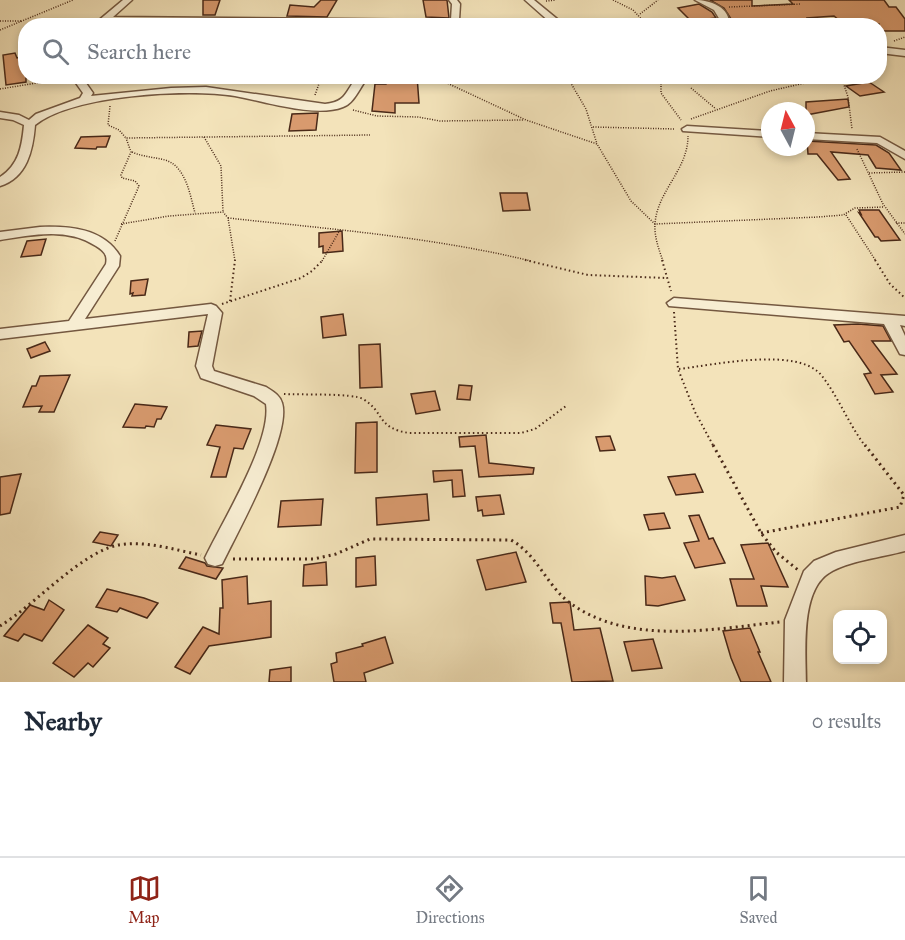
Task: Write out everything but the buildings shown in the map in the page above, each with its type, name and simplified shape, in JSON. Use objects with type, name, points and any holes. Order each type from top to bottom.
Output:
[{"type":"street","points":[[107,18],[128,0]]},
{"type":"street","points":[[453,0],[456,4],[455,18]]},
{"type":"street","points":[[529,0],[551,18]]},
{"type":"street","points":[[699,0],[717,7],[725,18]]},
{"type":"street","points":[[887,51],[904,53],[903,65]]},
{"type":"street","points":[[81,84],[88,93],[84,100]]},
{"type":"street","points":[[0,182],[15,174],[22,165],[30,124],[40,116],[84,100],[199,90],[222,91],[309,105],[338,106],[345,103],[356,84]]},
{"type":"street","points":[[0,115],[15,117],[30,124]]},
{"type":"street","points":[[687,129],[761,133]]},
{"type":"street","points":[[815,136],[880,140],[905,156]]},
{"type":"street","points":[[0,236],[69,230],[95,238],[111,253],[114,260],[112,265],[98,285],[88,308],[72,327]]},
{"type":"street","points":[[674,303],[905,321]]},
{"type":"street","points":[[0,334],[211,309],[215,313],[204,366],[207,374],[216,380],[263,394],[274,402],[277,412],[271,441],[215,558]]},
{"type":"street","points":[[889,319],[905,350]]},
{"type":"street","points":[[795,682],[795,620],[811,578],[821,567],[836,560],[905,543]]},
{"type":"path","points":[[31,18],[73,0]]},
{"type":"path","points":[[613,0],[640,14],[643,18]]},
{"type":"path","points":[[640,14],[658,0]]},
{"type":"path","points":[[717,7],[801,4]]},
{"type":"path","points":[[0,21],[18,21]]},
{"type":"path","points":[[0,30],[18,23]]},
{"type":"path","points":[[0,89],[28,84]]},
{"type":"path","points":[[309,105],[314,99],[319,84]]},
{"type":"path","points":[[449,84],[526,120],[597,144]]},
{"type":"path","points":[[570,84],[586,110],[597,144],[631,201],[655,224],[846,214],[855,208],[884,207]]},
{"type":"path","points":[[661,84],[661,93],[683,123],[770,91],[800,84]]},
{"type":"path","points":[[685,84],[716,109]]},
{"type":"path","points":[[844,84],[848,97],[852,138],[884,207],[894,223],[905,234]]},
{"type":"path","points":[[112,98],[108,124],[119,130],[126,138],[132,152],[141,157],[171,163],[179,169],[195,213]]},
{"type":"path","points":[[338,106],[377,116],[418,117],[440,121],[526,120]]},
{"type":"path","points":[[593,127],[687,129],[690,145],[684,162],[662,197],[655,224],[674,303],[678,369],[695,412],[761,533],[776,552],[811,578]]},
{"type":"path","points":[[126,138],[370,135]]},
{"type":"path","points":[[204,136],[206,147],[218,159],[223,213],[228,218],[235,261],[230,301]]},
{"type":"path","points":[[111,253],[121,224],[140,186],[135,181],[122,178],[121,174],[132,152]]},
{"type":"path","points":[[868,173],[905,172]]},
{"type":"path","points":[[121,224],[195,213],[223,213]]},
{"type":"path","points":[[846,214],[890,284],[905,298]]},
{"type":"path","points":[[228,218],[396,236],[488,251],[588,275],[668,278]]},
{"type":"path","points":[[894,223],[905,223]]},
{"type":"path","points":[[211,309],[308,275],[321,264],[340,230]]},
{"type":"path","points":[[678,369],[775,359],[794,360],[809,365],[821,375],[860,439],[904,495],[900,507],[761,533]]},
{"type":"path","points":[[263,394],[360,397],[370,403],[385,427],[396,432],[409,433],[521,433],[535,429],[566,406]]},
{"type":"path","points":[[0,626],[87,561],[117,545],[139,545],[215,558],[254,560],[309,558],[336,554],[358,541],[370,539],[511,540],[523,546],[552,585],[570,603],[620,625],[656,631],[795,620]]}]
